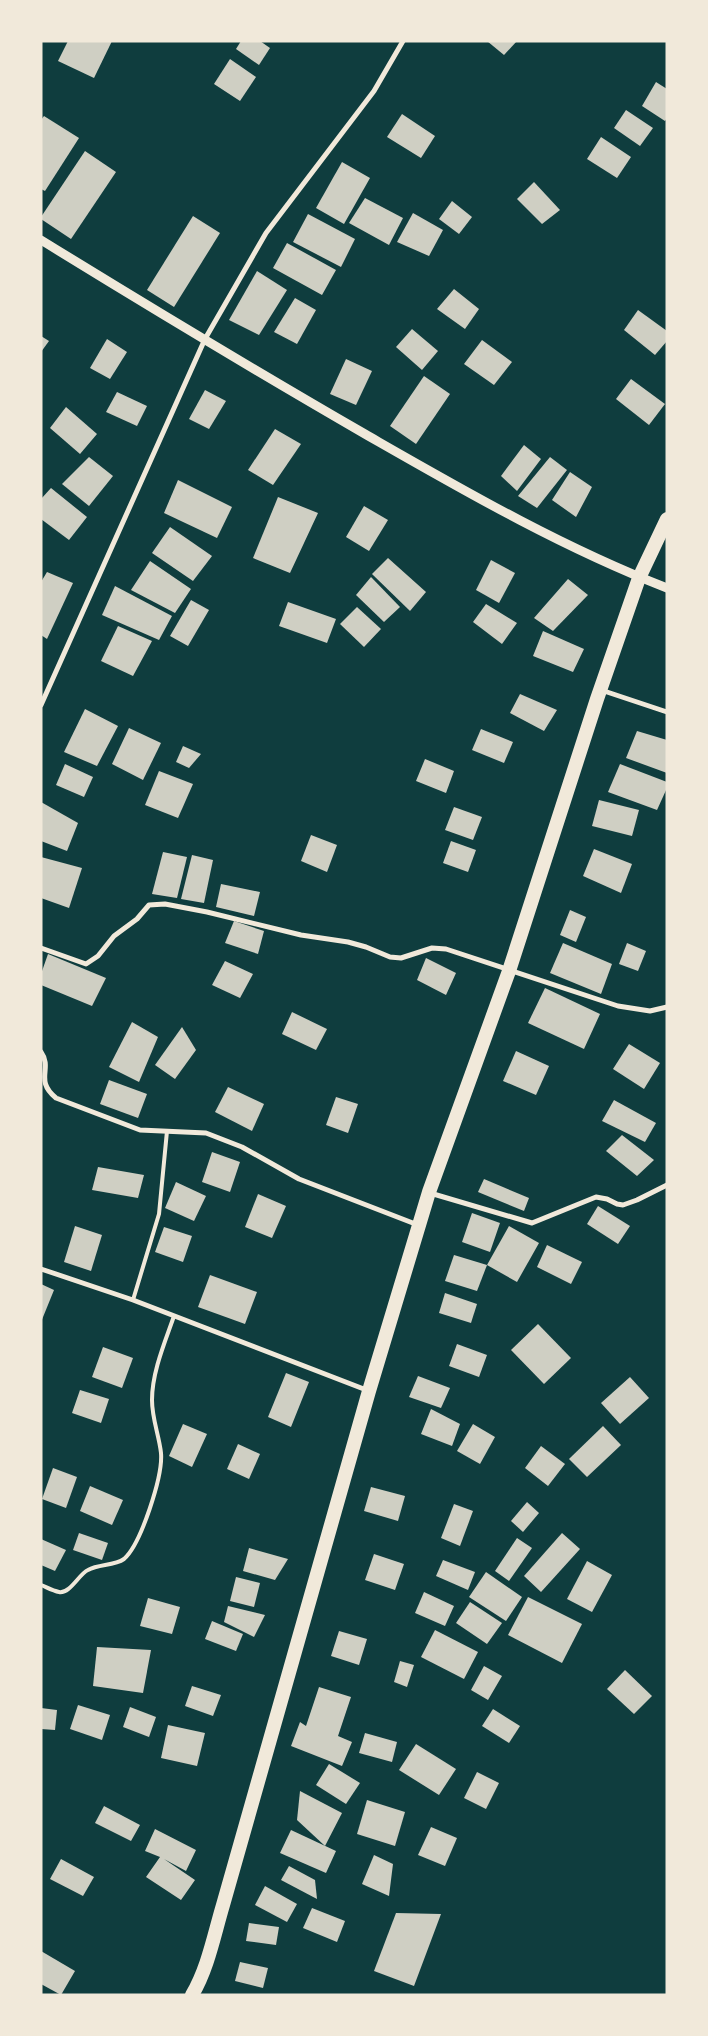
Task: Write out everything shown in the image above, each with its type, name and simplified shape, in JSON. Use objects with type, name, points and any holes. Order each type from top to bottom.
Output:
[{"type":"highway","points":[[192,1995],[199,1983],[221,1913],[369,1391],[429,1192],[508,971],[600,689],[639,578],[667,519]]},
{"type":"street","points":[[41,705],[205,339],[266,233],[302,183],[336,142],[374,91],[403,41]]},
{"type":"street","points":[[41,240],[258,372],[510,516],[639,578],[667,588]]},
{"type":"street","points":[[600,689],[667,712]]},
{"type":"street","points":[[41,948],[86,964],[98,956],[114,936],[137,919],[149,905],[165,904],[208,912],[301,935],[348,942],[390,957],[401,958],[432,948],[446,949],[618,1006],[650,1011],[667,1007]]},
{"type":"street","points":[[41,1052],[45,1059],[44,1084],[56,1098],[140,1130],[206,1132],[242,1147],[299,1179],[419,1225]]},
{"type":"street","points":[[429,1192],[532,1223],[596,1197],[623,1205],[667,1185]]},
{"type":"street","points":[[41,1270],[133,1300],[369,1391]]},
{"type":"lane","points":[[133,1300],[159,1214],[167,1131]]},
{"type":"lane","points":[[41,1585],[60,1593],[64,1592],[83,1572],[96,1565],[121,1561],[129,1554],[137,1540],[161,1474],[161,1452],[152,1400],[159,1362],[174,1316]]},
{"type":"building","points":[[68,41],[112,41],[94,78],[58,61]]},
{"type":"building","points":[[241,41],[260,41],[270,48],[259,65],[236,49]]},
{"type":"building","points":[[487,41],[517,41],[504,55]]},
{"type":"building","points":[[230,59],[256,77],[240,101],[214,84]]},
{"type":"building","points":[[656,82],[667,89],[667,118],[665,121],[642,106]]},
{"type":"building","points":[[626,110],[653,128],[640,146],[614,128]]},
{"type":"building","points":[[402,114],[435,136],[421,158],[387,137]]},
{"type":"building","points":[[44,116],[79,138],[45,191],[41,189],[41,120]]},
{"type":"building","points":[[601,137],[631,157],[617,178],[587,159]]},
{"type":"building","points":[[85,151],[116,172],[71,239],[41,219],[41,217]]},
{"type":"building","points":[[342,162],[370,178],[344,224],[316,208]]},
{"type":"building","points":[[534,182],[560,210],[542,224],[517,199]]},
{"type":"building","points":[[365,198],[403,218],[389,245],[349,223]]},
{"type":"building","points":[[452,201],[472,217],[459,234],[439,219]]},
{"type":"building","points":[[413,213],[443,230],[429,256],[397,242]]},
{"type":"building","points":[[308,214],[355,239],[341,267],[293,242]]},
{"type":"building","points":[[193,216],[220,233],[174,307],[147,290]]},
{"type":"building","points":[[287,243],[336,270],[322,295],[273,268]]},
{"type":"building","points":[[257,271],[287,290],[259,335],[229,320]]},
{"type":"building","points":[[454,289],[479,309],[465,329],[437,309]]},
{"type":"building","points":[[295,298],[316,310],[297,344],[274,332]]},
{"type":"building","points":[[638,310],[667,331],[667,341],[655,355],[624,330]]},
{"type":"building","points":[[412,329],[438,351],[422,370],[396,347]]},
{"type":"building","points":[[41,336],[49,341],[41,352]]},
{"type":"building","points":[[107,339],[127,352],[110,379],[90,368]]},
{"type":"building","points":[[482,340],[512,362],[494,385],[464,364]]},
{"type":"building","points":[[346,359],[372,371],[356,405],[330,394]]},
{"type":"building","points":[[424,376],[450,394],[416,444],[390,426]]},
{"type":"building","points":[[631,379],[665,404],[649,425],[616,399]]},
{"type":"building","points":[[205,390],[226,401],[209,429],[189,419]]},
{"type":"building","points":[[117,392],[147,406],[137,426],[106,412]]},
{"type":"building","points":[[66,407],[97,434],[80,454],[50,428]]},
{"type":"building","points":[[275,429],[301,444],[273,485],[248,470]]},
{"type":"building","points":[[524,445],[541,459],[517,491],[501,476]]},
{"type":"building","points":[[89,457],[113,476],[89,506],[62,484]]},
{"type":"building","points":[[550,457],[567,470],[537,508],[518,496]]},
{"type":"building","points":[[570,472],[592,487],[576,517],[552,500]]},
{"type":"building","points":[[178,480],[232,507],[217,538],[164,513]]},
{"type":"building","points":[[51,488],[87,517],[69,540],[41,519],[41,499]]},
{"type":"building","points":[[278,497],[318,513],[290,573],[253,558]]},
{"type":"building","points":[[364,506],[388,520],[369,551],[346,537]]},
{"type":"building","points":[[170,527],[212,556],[193,581],[152,553]]},
{"type":"building","points":[[388,558],[426,592],[410,611],[372,574]]},
{"type":"building","points":[[491,560],[515,573],[499,603],[476,590]]},
{"type":"building","points":[[150,561],[191,589],[175,613],[131,590]]},
{"type":"building","points":[[47,572],[73,583],[47,639],[41,635],[41,582]]},
{"type":"building","points":[[371,577],[400,607],[384,622],[356,595]]},
{"type":"building","points":[[568,579],[588,595],[553,631],[534,618]]},
{"type":"building","points":[[115,586],[172,616],[159,640],[102,615]]},
{"type":"building","points":[[191,600],[209,610],[188,646],[170,636]]},
{"type":"building","points":[[288,602],[336,619],[327,643],[279,626]]},
{"type":"building","points":[[486,604],[517,623],[502,644],[473,622]]},
{"type":"building","points":[[357,607],[381,629],[364,647],[340,624]]},
{"type":"building","points":[[118,626],[152,641],[133,676],[101,661]]},
{"type":"building","points":[[543,631],[584,649],[573,672],[533,656]]},
{"type":"building","points":[[520,694],[557,710],[544,731],[510,713]]},
{"type":"building","points":[[85,709],[118,726],[97,766],[64,752]]},
{"type":"building","points":[[129,728],[161,743],[143,780],[112,764]]},
{"type":"building","points":[[481,729],[513,742],[504,763],[472,750]]},
{"type":"building","points":[[637,731],[667,740],[667,773],[626,758]]},
{"type":"building","points":[[183,746],[201,754],[189,768],[176,762]]},
{"type":"building","points":[[425,759],[454,771],[446,793],[416,781]]},
{"type":"building","points":[[65,764],[93,777],[84,797],[56,785]]},
{"type":"building","points":[[620,764],[667,782],[667,788],[657,810],[608,792]]},
{"type":"building","points":[[159,771],[193,784],[178,818],[145,805]]},
{"type":"building","points":[[599,800],[639,810],[632,836],[592,826]]},
{"type":"building","points":[[41,802],[78,823],[67,851],[41,841]]},
{"type":"building","points":[[454,807],[482,817],[473,840],[445,830]]},
{"type":"building","points":[[311,835],[337,845],[327,872],[301,861]]},
{"type":"building","points":[[451,841],[476,850],[468,872],[443,863]]},
{"type":"building","points":[[594,849],[632,864],[621,893],[583,876]]},
{"type":"building","points":[[163,852],[187,857],[177,898],[152,894]]},
{"type":"building","points":[[192,855],[213,860],[204,903],[181,899]]},
{"type":"building","points":[[41,857],[82,868],[69,908],[41,898]]},
{"type":"building","points":[[221,884],[260,892],[254,916],[216,907]]},
{"type":"building","points":[[570,910],[586,917],[576,942],[560,935]]},
{"type":"building","points":[[234,921],[264,931],[258,954],[225,943]]},
{"type":"building","points":[[563,943],[612,964],[601,994],[550,973]]},
{"type":"building","points":[[627,943],[646,951],[638,971],[619,964]]},
{"type":"building","points":[[48,954],[106,978],[92,1006],[41,985],[41,974]]},
{"type":"building","points":[[426,958],[456,973],[446,995],[417,980]]},
{"type":"building","points":[[225,961],[253,974],[240,998],[212,985]]},
{"type":"building","points":[[545,988],[600,1014],[584,1049],[528,1023]]},
{"type":"building","points":[[292,1012],[327,1029],[316,1050],[282,1034]]},
{"type":"building","points":[[132,1022],[158,1037],[139,1082],[109,1067]]},
{"type":"building","points":[[182,1027],[196,1050],[175,1079],[155,1065]]},
{"type":"building","points":[[629,1044],[660,1063],[644,1089],[613,1069]]},
{"type":"building","points":[[516,1051],[549,1066],[536,1095],[503,1081]]},
{"type":"building","points":[[109,1080],[147,1094],[138,1118],[100,1104]]},
{"type":"building","points":[[228,1087],[264,1104],[252,1131],[215,1112]]},
{"type":"building","points":[[336,1097],[358,1104],[348,1133],[326,1125]]},
{"type":"building","points":[[614,1100],[656,1123],[645,1142],[602,1121]]},
{"type":"building","points":[[622,1135],[654,1160],[637,1176],[606,1151]]},
{"type":"building","points":[[212,1152],[240,1162],[230,1192],[202,1182]]},
{"type":"building","points":[[98,1167],[144,1175],[138,1198],[92,1190]]},
{"type":"building","points":[[484,1179],[529,1198],[524,1211],[478,1192]]},
{"type":"building","points":[[176,1182],[206,1196],[194,1221],[165,1208]]},
{"type":"building","points":[[258,1194],[286,1206],[272,1238],[245,1227]]},
{"type":"building","points":[[598,1206],[630,1226],[618,1244],[587,1224]]},
{"type":"building","points":[[472,1213],[500,1223],[490,1252],[462,1242]]},
{"type":"building","points":[[75,1226],[102,1235],[91,1271],[64,1262]]},
{"type":"building","points":[[509,1226],[539,1243],[517,1282],[487,1265]]},
{"type":"building","points":[[164,1227],[192,1236],[183,1262],[155,1252]]},
{"type":"building","points":[[547,1245],[582,1262],[571,1284],[537,1267]]},
{"type":"building","points":[[454,1255],[487,1265],[477,1291],[445,1281]]},
{"type":"building","points":[[210,1275],[257,1292],[245,1324],[198,1307]]},
{"type":"building","points":[[41,1284],[54,1290],[41,1322]]},
{"type":"building","points":[[445,1293],[477,1304],[471,1323],[439,1313]]},
{"type":"building","points":[[538,1324],[571,1358],[544,1384],[511,1350]]},
{"type":"building","points":[[457,1344],[487,1355],[479,1377],[449,1366]]},
{"type":"building","points":[[103,1347],[133,1358],[122,1388],[92,1377]]},
{"type":"building","points":[[286,1373],[309,1382],[291,1427],[268,1417]]},
{"type":"building","points":[[418,1376],[450,1388],[441,1408],[409,1397]]},
{"type":"building","points":[[630,1377],[649,1398],[620,1424],[601,1403]]},
{"type":"building","points":[[80,1390],[109,1399],[101,1423],[72,1413]]},
{"type":"building","points":[[431,1409],[460,1424],[452,1446],[421,1434]]},
{"type":"building","points":[[183,1424],[207,1434],[192,1467],[169,1456]]},
{"type":"building","points":[[473,1424],[495,1437],[480,1464],[457,1451]]},
{"type":"building","points":[[603,1426],[621,1445],[587,1477],[569,1459]]},
{"type":"building","points":[[238,1444],[260,1454],[249,1479],[227,1469]]},
{"type":"building","points":[[541,1446],[565,1464],[548,1486],[525,1468]]},
{"type":"building","points":[[53,1468],[77,1477],[66,1508],[42,1499]]},
{"type":"building","points":[[90,1486],[123,1500],[112,1525],[80,1511]]},
{"type":"building","points":[[371,1487],[405,1496],[398,1521],[364,1511]]},
{"type":"building","points":[[527,1502],[539,1513],[523,1532],[511,1521]]},
{"type":"building","points":[[454,1504],[473,1511],[460,1546],[441,1538]]},
{"type":"building","points":[[79,1533],[108,1543],[102,1560],[73,1550]]},
{"type":"building","points":[[562,1533],[580,1549],[541,1592],[524,1576]]},
{"type":"building","points":[[517,1538],[532,1548],[509,1581],[495,1571]]},
{"type":"building","points":[[41,1539],[66,1550],[55,1571],[41,1565]]},
{"type":"building","points":[[249,1548],[288,1559],[275,1580],[243,1571]]},
{"type":"building","points":[[374,1554],[404,1564],[395,1590],[365,1580]]},
{"type":"building","points":[[443,1560],[475,1572],[468,1590],[436,1576]]},
{"type":"building","points":[[587,1561],[612,1575],[592,1612],[567,1599]]},
{"type":"building","points":[[486,1572],[522,1597],[506,1621],[469,1597]]},
{"type":"building","points":[[236,1577],[260,1583],[254,1607],[230,1601]]},
{"type":"building","points":[[424,1592],[454,1606],[445,1626],[415,1613]]},
{"type":"building","points":[[528,1597],[582,1624],[562,1663],[508,1635]]},
{"type":"building","points":[[148,1598],[180,1607],[172,1634],[140,1626]]},
{"type":"building","points":[[470,1602],[502,1623],[487,1644],[456,1623]]},
{"type":"building","points":[[228,1606],[265,1615],[254,1637],[224,1622]]},
{"type":"building","points":[[212,1621],[243,1634],[236,1651],[205,1639]]},
{"type":"building","points":[[435,1630],[478,1652],[464,1679],[421,1657]]},
{"type":"building","points":[[339,1631],[367,1639],[359,1665],[331,1656]]},
{"type":"building","points":[[97,1647],[151,1650],[143,1693],[93,1686]]},
{"type":"building","points":[[400,1661],[414,1665],[407,1687],[394,1682]]},
{"type":"building","points":[[484,1666],[502,1676],[488,1700],[471,1690]]},
{"type":"building","points":[[625,1670],[652,1696],[634,1714],[607,1689]]},
{"type":"building","points":[[192,1686],[221,1695],[213,1716],[185,1706]]},
{"type":"building","points":[[319,1687],[351,1697],[338,1736],[352,1742],[342,1766],[291,1746],[300,1722],[306,1726]]},
{"type":"building","points":[[78,1705],[110,1715],[102,1740],[70,1729]]},
{"type":"building","points":[[130,1707],[156,1717],[149,1737],[123,1727]]},
{"type":"building","points":[[41,1708],[57,1710],[55,1730],[41,1729]]},
{"type":"building","points":[[493,1709],[520,1726],[509,1743],[482,1726]]},
{"type":"building","points":[[168,1725],[205,1733],[197,1766],[161,1758]]},
{"type":"building","points":[[365,1733],[397,1742],[392,1762],[359,1753]]},
{"type":"building","points":[[416,1744],[456,1769],[439,1795],[399,1770]]},
{"type":"building","points":[[329,1764],[360,1783],[346,1804],[316,1785]]},
{"type":"building","points":[[477,1772],[499,1783],[486,1809],[464,1798]]},
{"type":"building","points":[[300,1791],[342,1813],[325,1846],[297,1820]]},
{"type":"building","points":[[367,1800],[405,1812],[395,1846],[357,1834]]},
{"type":"building","points":[[104,1806],[140,1825],[131,1841],[95,1823]]},
{"type":"building","points":[[431,1827],[457,1838],[445,1866],[418,1855]]},
{"type":"building","points":[[155,1829],[196,1850],[186,1871],[164,1859],[195,1880],[181,1900],[146,1877],[160,1857],[145,1851]]},
{"type":"building","points":[[291,1830],[336,1851],[326,1873],[280,1853]]},
{"type":"building","points":[[374,1855],[393,1864],[389,1896],[362,1884]]},
{"type":"building","points":[[61,1859],[94,1877],[83,1896],[50,1879]]},
{"type":"building","points":[[289,1866],[315,1880],[317,1899],[281,1880]]},
{"type":"building","points":[[265,1886],[297,1904],[287,1922],[255,1905]]},
{"type":"building","points":[[312,1908],[345,1921],[337,1942],[303,1928]]},
{"type":"building","points":[[396,1913],[441,1914],[414,1986],[374,1971]]},
{"type":"building","points":[[249,1923],[279,1927],[276,1945],[246,1941]]},
{"type":"building","points":[[41,1951],[75,1971],[61,1995],[41,1984]]},
{"type":"building","points":[[240,1962],[268,1968],[263,1988],[235,1981]]}]
